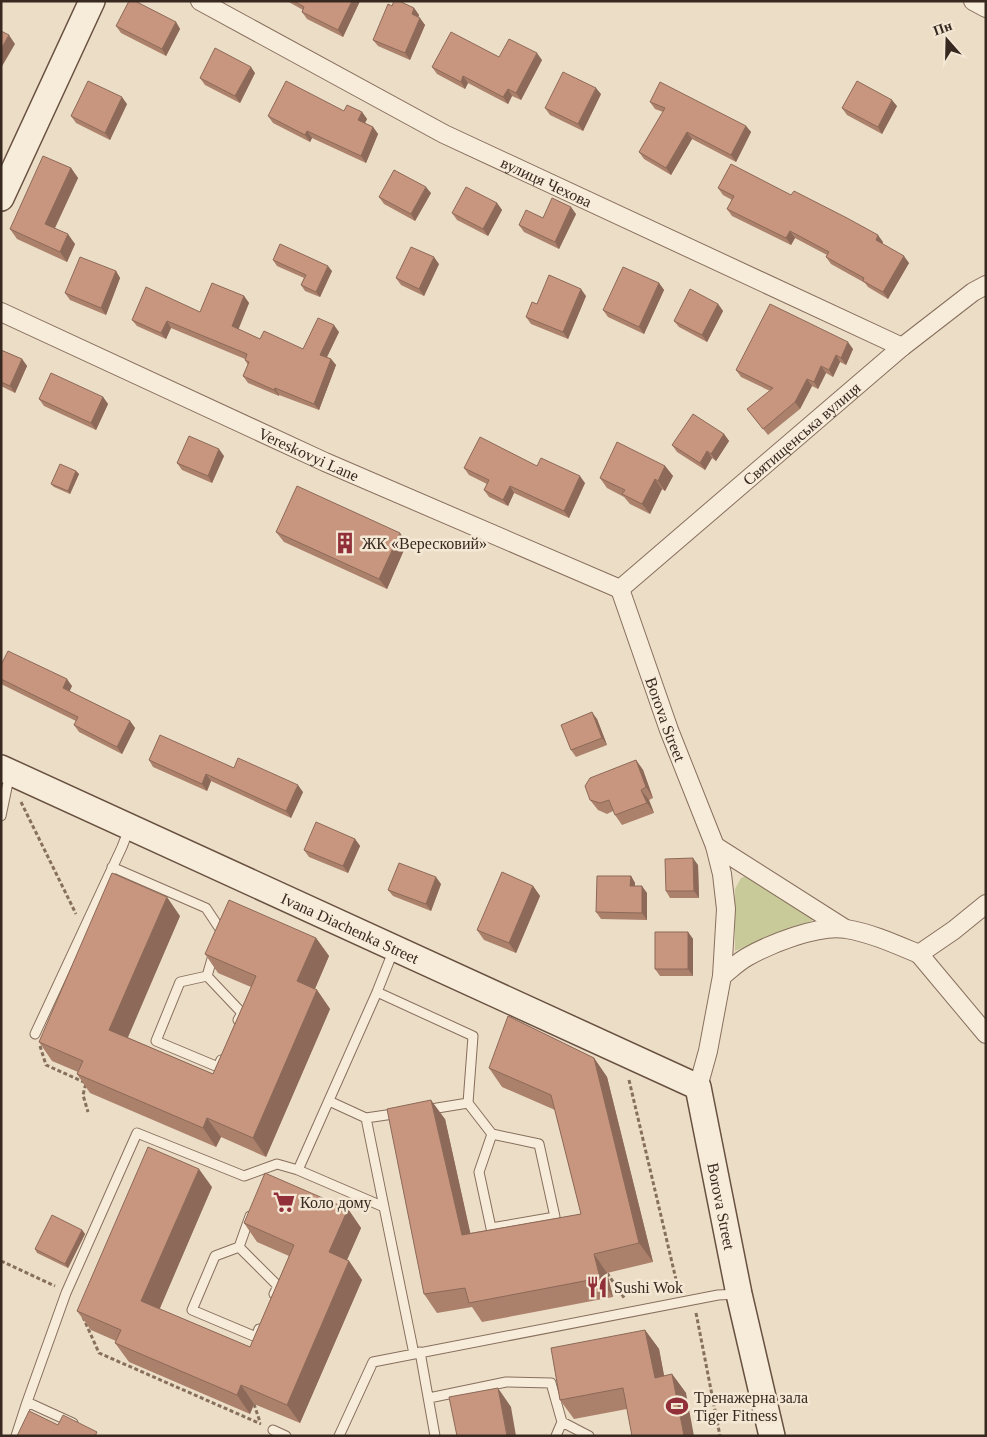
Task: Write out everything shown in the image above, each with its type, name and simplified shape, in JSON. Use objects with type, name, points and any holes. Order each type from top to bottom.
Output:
[{"type":"street","points":[[1,198],[92,1]]},
{"type":"street","name":"вулиця Чехова","points":[[200,1],[444,134],[902,347]]},
{"type":"street","points":[[973,1],[986,8]]},
{"type":"street","name":"Святищенська вулиця","points":[[620,589],[902,347],[973,292],[986,285]]},
{"type":"street","name":"Vereskovyi Lane","points":[[1,312],[325,462],[620,589]]},
{"type":"street","name":"Borova Street","points":[[620,589],[669,730],[716,846],[722,874],[726,909],[722,976],[708,1051],[698,1087],[739,1294],[772,1436]]},
{"type":"street","name":"Ivana Diachenka Street","points":[[6,771],[698,1087]]},
{"type":"street","points":[[716,846],[844,928],[887,941],[919,954],[986,1034]]},
{"type":"street","points":[[919,954],[954,930],[986,904]]},
{"type":"street","points":[[722,976],[745,958],[786,939],[820,930],[844,928]]},
{"type":"lane","points":[[1,816],[6,771]]},
{"type":"lane","points":[[36,1034],[130,827]]},
{"type":"lane","points":[[112,868],[206,908],[222,932],[206,976]]},
{"type":"lane","points":[[298,1170],[330,1101],[395,947]]},
{"type":"lane","points":[[206,976],[242,1013],[234,1031]]},
{"type":"lane","points":[[206,976],[180,982],[156,1041],[218,1068],[226,1049]]},
{"type":"lane","points":[[377,992],[472,1036],[468,1103],[492,1134],[539,1144],[555,1217],[491,1228],[479,1172],[492,1134]]},
{"type":"lane","points":[[330,1101],[366,1118],[468,1103]]},
{"type":"lane","points":[[366,1118],[384,1207],[429,1398],[435,1436]]},
{"type":"lane","points":[[16,1436],[69,1287],[137,1133],[244,1176],[267,1171],[277,1164],[298,1170],[384,1207]]},
{"type":"lane","points":[[252,1211],[239,1246],[215,1256],[192,1310],[256,1337],[263,1320]]},
{"type":"lane","points":[[239,1246],[278,1286],[270,1303]]},
{"type":"lane","points":[[339,1436],[373,1362],[718,1295],[739,1294]]},
{"type":"lane","points":[[429,1398],[506,1382],[551,1383],[562,1422],[556,1436]]},
{"type":"lane","points":[[27,1402],[84,1428]]},
{"type":"lane","points":[[562,1422],[590,1436]]},
{"type":"lane","points":[[273,1430],[286,1436]]},
{"type":"path","points":[[20,800],[84,930]]},
{"type":"path","points":[[36,1034],[46,1065],[86,1083],[83,1095],[88,1112]]},
{"type":"path","points":[[627,1074],[682,1303]]},
{"type":"path","points":[[1,1261],[61,1288],[69,1287],[99,1353],[273,1430]]},
{"type":"path","points":[[607,1273],[633,1312]]},
{"type":"path","points":[[693,1300],[720,1436]]},
{"type":"path","points":[[254,1404],[261,1424]]},
{"type":"green space","points":[[748,875],[819,918],[735,951],[735,889],[741,878]]},
{"type":"building","points":[[129,1],[135,1],[176,22],[162,49],[116,26]]},
{"type":"building","points":[[294,1],[352,1],[338,30],[302,12],[304,7]]},
{"type":"building","points":[[394,1],[399,1],[414,8],[412,14],[420,18],[405,53],[373,40],[388,4],[392,6]]},
{"type":"building","points":[[1,31],[9,35],[1,49]]},
{"type":"building","points":[[451,32],[499,57],[509,39],[537,53],[516,93],[508,89],[503,97],[463,76],[461,82],[432,67]]},
{"type":"building","points":[[215,48],[251,67],[235,96],[200,78]]},
{"type":"building","points":[[563,72],[596,88],[578,124],[545,108]]},
{"type":"building","points":[[88,81],[122,97],[105,133],[71,116]]},
{"type":"building","points":[[286,81],[344,111],[347,105],[362,112],[358,120],[373,127],[361,156],[307,131],[305,135],[268,116]]},
{"type":"building","points":[[857,81],[892,100],[878,127],[842,108]]},
{"type":"building","points":[[660,82],[746,126],[731,155],[687,132],[666,168],[639,152],[665,108],[650,102]]},
{"type":"building","points":[[43,156],[71,168],[45,224],[68,234],[60,252],[10,229]]},
{"type":"building","points":[[731,164],[791,195],[794,191],[847,218],[878,235],[876,240],[904,256],[883,292],[863,281],[864,278],[826,257],[829,252],[790,231],[786,238],[727,209],[734,196],[718,188]]},
{"type":"building","points":[[394,170],[426,187],[411,214],[379,197]]},
{"type":"building","points":[[466,187],[497,203],[483,229],[452,213]]},
{"type":"building","points":[[552,198],[571,207],[555,242],[519,225],[526,210],[543,218]]},
{"type":"building","points":[[280,244],[328,266],[316,292],[301,285],[306,275],[273,260]]},
{"type":"building","points":[[411,247],[434,257],[419,289],[396,278]]},
{"type":"building","points":[[80,257],[116,271],[101,308],[65,293]]},
{"type":"building","points":[[623,267],[659,283],[639,327],[603,310]]},
{"type":"building","points":[[549,275],[581,289],[563,332],[526,317],[532,302],[537,304]]},
{"type":"building","points":[[212,283],[244,296],[232,326],[260,339],[264,331],[303,349],[318,318],[334,325],[320,355],[331,359],[314,404],[275,388],[274,390],[243,376],[249,362],[245,360],[247,354],[167,321],[161,333],[132,320],[146,287],[200,312]]},
{"type":"building","points":[[690,289],[718,304],[702,335],[674,321]]},
{"type":"building","points":[[770,304],[848,342],[841,358],[836,355],[829,370],[821,366],[814,382],[807,379],[795,402],[763,429],[747,409],[773,388],[736,370]]},
{"type":"building","points":[[1,350],[22,359],[10,386],[1,382]]},
{"type":"building","points":[[51,373],[103,397],[91,423],[39,399]]},
{"type":"building","points":[[693,414],[724,434],[711,454],[707,451],[700,463],[672,445]]},
{"type":"building","points":[[189,436],[219,449],[208,476],[177,463]]},
{"type":"building","points":[[480,437],[537,466],[541,458],[580,476],[564,511],[510,486],[503,500],[484,490],[489,480],[464,468]]},
{"type":"building","points":[[617,442],[665,466],[658,481],[655,479],[642,504],[622,494],[625,490],[600,478]]},
{"type":"building","points":[[60,464],[76,471],[68,491],[51,484]]},
{"type":"building","name":"ЖК «Вересковий»","points":[[297,486],[400,533],[379,579],[276,532]]},
{"type":"building","points":[[8,651],[67,679],[63,688],[130,721],[117,747],[74,725],[78,717],[1,679],[1,665]]},
{"type":"building","points":[[592,712],[602,738],[571,750],[561,725]]},
{"type":"building","points":[[160,735],[234,768],[238,758],[298,785],[286,811],[206,774],[202,784],[149,760]]},
{"type":"building","points":[[636,760],[646,787],[641,790],[647,803],[615,815],[609,800],[600,803],[590,800],[585,786],[590,778]]},
{"type":"building","points":[[316,822],[355,839],[343,866],[304,850]]},
{"type":"building","points":[[693,858],[694,891],[666,891],[665,859]]},
{"type":"building","points":[[399,863],[436,877],[426,904],[388,890]]},
{"type":"building","points":[[502,872],[533,886],[509,943],[477,930]]},
{"type":"building","points":[[112,873],[167,897],[109,1030],[213,1074],[256,976],[205,954],[229,900],[316,938],[297,981],[317,990],[253,1138],[207,1118],[203,1128],[77,1074],[83,1061],[39,1042]]},
{"type":"building","points":[[597,876],[631,876],[630,886],[642,886],[642,913],[596,912]]},
{"type":"building","points":[[655,932],[688,932],[688,969],[655,969]]},
{"type":"building","points":[[508,1016],[594,1058],[639,1243],[594,1254],[600,1278],[469,1303],[465,1288],[424,1294],[387,1109],[431,1100],[462,1235],[581,1214],[551,1095],[489,1068]]},
{"type":"building","points":[[148,1147],[199,1169],[141,1301],[250,1347],[294,1245],[244,1223],[265,1173],[348,1209],[329,1252],[349,1261],[287,1405],[241,1385],[237,1395],[115,1343],[121,1330],[77,1311]]},
{"type":"building","points":[[52,1215],[82,1230],[65,1264],[35,1249]]},
{"type":"building","points":[[645,1330],[655,1378],[672,1374],[684,1436],[632,1436],[623,1388],[560,1400],[551,1348]]},
{"type":"building","points":[[498,1388],[507,1436],[457,1436],[449,1397]]},
{"type":"building","points":[[29,1411],[58,1425],[63,1415],[97,1432],[95,1436],[17,1436]]},
{"type":"place","name":"ЖК «Вересковий»","points":[[345,543]]},
{"type":"place","name":"Коло дому","points":[[284,1202]]},
{"type":"place","name":"Sushi Wok","points":[[597,1287]]},
{"type":"place","name":"Тренажерна зала Tiger Fitness","points":[[677,1406]]}]
